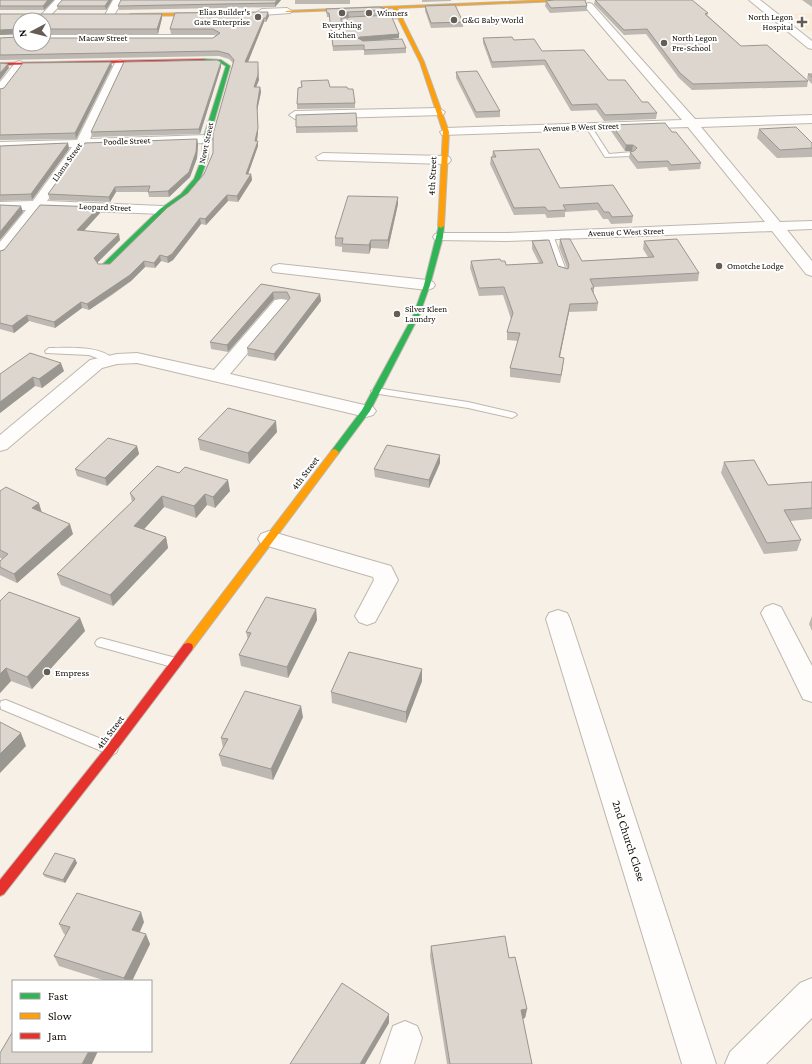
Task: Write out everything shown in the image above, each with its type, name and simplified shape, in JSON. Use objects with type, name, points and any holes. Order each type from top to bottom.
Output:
[{"type":"street","points":[[46,12],[60,0]]},
{"type":"street","points":[[118,0],[113,15],[174,12],[214,13]]},
{"type":"street","points":[[754,0],[812,46]]},
{"type":"street","points":[[258,12],[559,1]]},
{"type":"street","points":[[589,2],[691,123],[812,271]]},
{"type":"street","name":"4th Street","points":[[0,890],[111,749],[366,411],[416,316],[427,285],[440,237],[446,132],[409,41],[401,17],[394,6]]},
{"type":"street","points":[[162,38],[174,12]]},
{"type":"street","points":[[52,15],[62,15]]},
{"type":"street","points":[[798,35],[812,34]]},
{"type":"street","name":"Macaw Street","points":[[52,38],[214,38]]},
{"type":"street","name":"Newt Street","points":[[105,266],[162,210],[183,195],[196,180],[205,158],[206,139],[228,66],[226,62],[219,60],[120,63]]},
{"type":"street","points":[[0,64],[120,63]]},
{"type":"street","name":"Llama Street","points":[[0,252],[37,205],[82,142],[120,63]]},
{"type":"street","points":[[0,90],[20,64]]},
{"type":"street","points":[[295,115],[439,112]]},
{"type":"street","name":"Avenue B West Street","points":[[446,132],[812,119]]},
{"type":"street","name":"Poodle Street","points":[[0,146],[82,142],[206,139]]},
{"type":"street","points":[[323,157],[444,160]]},
{"type":"street","name":"Leopard Street","points":[[0,206],[37,205],[162,210]]},
{"type":"street","name":"Avenue C West Street","points":[[440,237],[549,235],[812,225]]},
{"type":"street","points":[[279,269],[427,285]]},
{"type":"street","points":[[218,377],[282,304]]},
{"type":"street","points":[[0,445],[96,364],[110,360],[137,358],[366,411]]},
{"type":"street","points":[[269,539],[383,572],[386,580],[367,616]]},
{"type":"street","points":[[773,613],[812,692]]},
{"type":"street","name":"2nd Church Close","points":[[558,618],[699,1064]]},
{"type":"street","points":[[742,1064],[812,996]]},
{"type":"lane","points":[[344,25],[344,21],[349,20],[401,17]]},
{"type":"lane","points":[[589,127],[607,156],[632,154]]},
{"type":"lane","points":[[549,235],[563,273]]},
{"type":"lane","points":[[49,351],[87,353],[106,356],[110,360]]},
{"type":"lane","points":[[376,391],[468,405],[512,415]]},
{"type":"lane","points":[[101,643],[176,663]]},
{"type":"lane","points":[[6,706],[111,749]]},
{"type":"shaded area","name":"North Legon Hospital","points":[[812,13],[812,31],[805,31],[781,14]]},
{"type":"building","points":[[0,0],[48,0],[43,6],[0,6]]},
{"type":"building","points":[[62,0],[109,0],[105,6],[57,6]]},
{"type":"building","points":[[121,0],[277,0],[275,3],[118,6]]},
{"type":"building","points":[[585,0],[587,6],[551,8],[546,1]]},
{"type":"building","points":[[595,0],[692,0],[708,13],[705,14],[741,46],[767,45],[808,81],[693,84],[680,73],[647,29],[624,30]]},
{"type":"building","points":[[455,5],[463,22],[431,23],[425,6]]},
{"type":"building","points":[[379,7],[389,10],[348,12],[341,14],[341,21],[347,22],[347,18],[350,17],[391,15],[399,34],[358,38],[363,41],[402,39],[406,48],[364,50],[364,45],[333,46],[329,13],[327,13],[326,9]]},
{"type":"building","points":[[268,12],[245,62],[258,62],[258,75],[254,87],[260,87],[257,106],[258,128],[255,141],[258,141],[246,174],[251,174],[237,196],[227,195],[205,219],[200,218],[172,254],[167,257],[160,255],[154,263],[144,261],[130,275],[87,304],[81,302],[54,322],[27,315],[12,326],[0,323],[0,251],[4,250],[40,205],[99,207],[77,230],[119,234],[94,258],[98,264],[110,264],[167,208],[188,193],[204,174],[213,153],[213,134],[234,60],[229,54],[218,51],[0,55],[0,38],[12,37],[12,52],[52,52],[52,38],[213,38],[220,33],[213,29],[170,29],[175,13]]},
{"type":"building","points":[[0,14],[12,14],[12,29],[0,30]]},
{"type":"building","points":[[52,14],[162,14],[157,29],[52,29]]},
{"type":"building","points":[[512,37],[514,40],[534,39],[542,51],[584,50],[608,80],[625,80],[642,102],[648,102],[657,113],[605,115],[597,104],[572,105],[545,60],[492,62],[483,38]]},
{"type":"building","points":[[217,60],[221,62],[199,129],[91,132],[124,62]]},
{"type":"building","points":[[111,62],[75,133],[0,135],[0,89],[4,88],[23,63]]},
{"type":"building","points":[[0,63],[8,64],[0,73]]},
{"type":"building","points":[[477,71],[500,111],[476,112],[456,72]]},
{"type":"building","points":[[328,80],[330,87],[347,87],[348,89],[353,89],[355,103],[297,104],[298,88],[302,87],[301,81]]},
{"type":"building","points":[[356,113],[357,126],[296,127],[296,115]]},
{"type":"building","points":[[665,123],[672,132],[676,132],[701,163],[671,165],[668,161],[638,162],[630,152],[637,148],[633,145],[626,145],[612,125]]},
{"type":"building","points":[[796,127],[812,143],[812,148],[780,150],[759,129]]},
{"type":"building","points":[[197,139],[196,152],[189,172],[168,191],[148,192],[150,186],[115,187],[109,197],[48,194],[85,143]]},
{"type":"building","points":[[68,143],[31,194],[0,195],[0,146]]},
{"type":"building","points":[[539,149],[560,188],[613,185],[633,216],[612,217],[609,212],[604,212],[598,203],[563,205],[566,210],[548,211],[545,207],[514,208],[491,157],[496,157],[493,151]]},
{"type":"building","points":[[348,196],[398,197],[388,240],[371,240],[369,245],[342,244],[343,238],[335,238]]},
{"type":"building","points":[[0,205],[21,206],[0,232]]},
{"type":"building","points":[[560,239],[570,239],[582,261],[654,257],[644,241],[677,239],[699,273],[590,279],[594,288],[591,288],[598,303],[570,304],[559,357],[564,358],[561,375],[510,368],[520,333],[507,332],[513,313],[504,287],[479,288],[471,261],[500,259],[501,261],[505,261],[506,265],[543,263],[532,241],[549,240],[558,266],[568,269],[569,265]]},
{"type":"building","points":[[261,284],[320,294],[274,354],[247,348],[290,298],[287,292],[273,292],[227,345],[210,342]]},
{"type":"building","points":[[30,353],[61,363],[39,379],[33,377],[0,402],[0,374]]},
{"type":"building","points":[[228,408],[276,421],[248,453],[198,439]]},
{"type":"building","points":[[108,438],[137,446],[105,478],[75,469]]},
{"type":"building","points":[[387,445],[440,455],[429,480],[374,469]]},
{"type":"building","points":[[754,460],[768,485],[812,482],[812,508],[784,510],[801,540],[767,543],[724,462]]},
{"type":"building","points":[[157,466],[179,473],[185,467],[228,480],[213,497],[205,494],[194,506],[162,496],[134,526],[166,537],[110,595],[57,574],[135,499],[130,493]]},
{"type":"building","points":[[6,487],[39,503],[32,508],[70,524],[14,574],[0,567],[0,561],[8,554],[0,550],[0,491]]},
{"type":"building","points":[[9,592],[80,618],[27,677],[6,668],[0,674],[0,601]]},
{"type":"building","points":[[266,597],[316,609],[287,667],[239,655],[251,633],[246,632]]},
{"type":"building","points":[[349,652],[422,669],[406,712],[331,692]]},
{"type":"building","points":[[245,691],[301,706],[271,769],[219,755],[228,739],[221,738]]},
{"type":"building","points":[[0,722],[21,733],[0,754]]},
{"type":"building","points":[[55,853],[75,859],[63,880],[43,874]]},
{"type":"building","points":[[77,893],[141,912],[132,930],[146,934],[124,978],[54,956],[70,927],[59,924]]},
{"type":"building","points":[[505,936],[509,958],[515,957],[527,1009],[521,1010],[532,1064],[450,1064],[431,946]]},
{"type":"building","points":[[342,983],[389,1014],[360,1064],[290,1064]]},
{"type":"building","points":[[12,1033],[12,1052],[88,1052],[82,1064],[0,1064],[0,1053]]},
{"type":"traffic: fast","points":[[105,265],[162,210],[183,195],[197,179],[205,158],[206,139],[228,66],[226,63],[220,61],[203,60]]},
{"type":"traffic: fast","points":[[335,452],[366,411],[416,316],[427,285],[440,237],[441,226]]},
{"type":"traffic: slow","points":[[287,11],[557,1]]},
{"type":"traffic: slow","points":[[394,7],[422,62],[446,132],[441,226]]},
{"type":"traffic: slow","points":[[131,15],[204,14]]},
{"type":"traffic: slow","points":[[188,647],[335,452]]},
{"type":"traffic: jam","points":[[588,0],[598,0]]},
{"type":"traffic: jam","points":[[0,64],[203,60]]},
{"type":"traffic: jam","points":[[0,890],[111,749],[188,647]]},
{"type":"place","name":"Everything Kitchen","points":[[342,13]]},
{"type":"place","name":"Winners","points":[[369,13]]},
{"type":"place","name":"Elias Builder's Gate Enterprise","points":[[258,17]]},
{"type":"place","name":"G&G Baby World","points":[[454,20]]},
{"type":"place","name":"North Legon Hospital","points":[[802,22]]},
{"type":"place","name":"North Legon Pre-School","points":[[664,43]]},
{"type":"place","name":"Omotche Lodge","points":[[719,266]]},
{"type":"place","name":"Silver Kleen Laundry","points":[[397,314]]},
{"type":"place","name":"Empress","points":[[47,672]]}]
